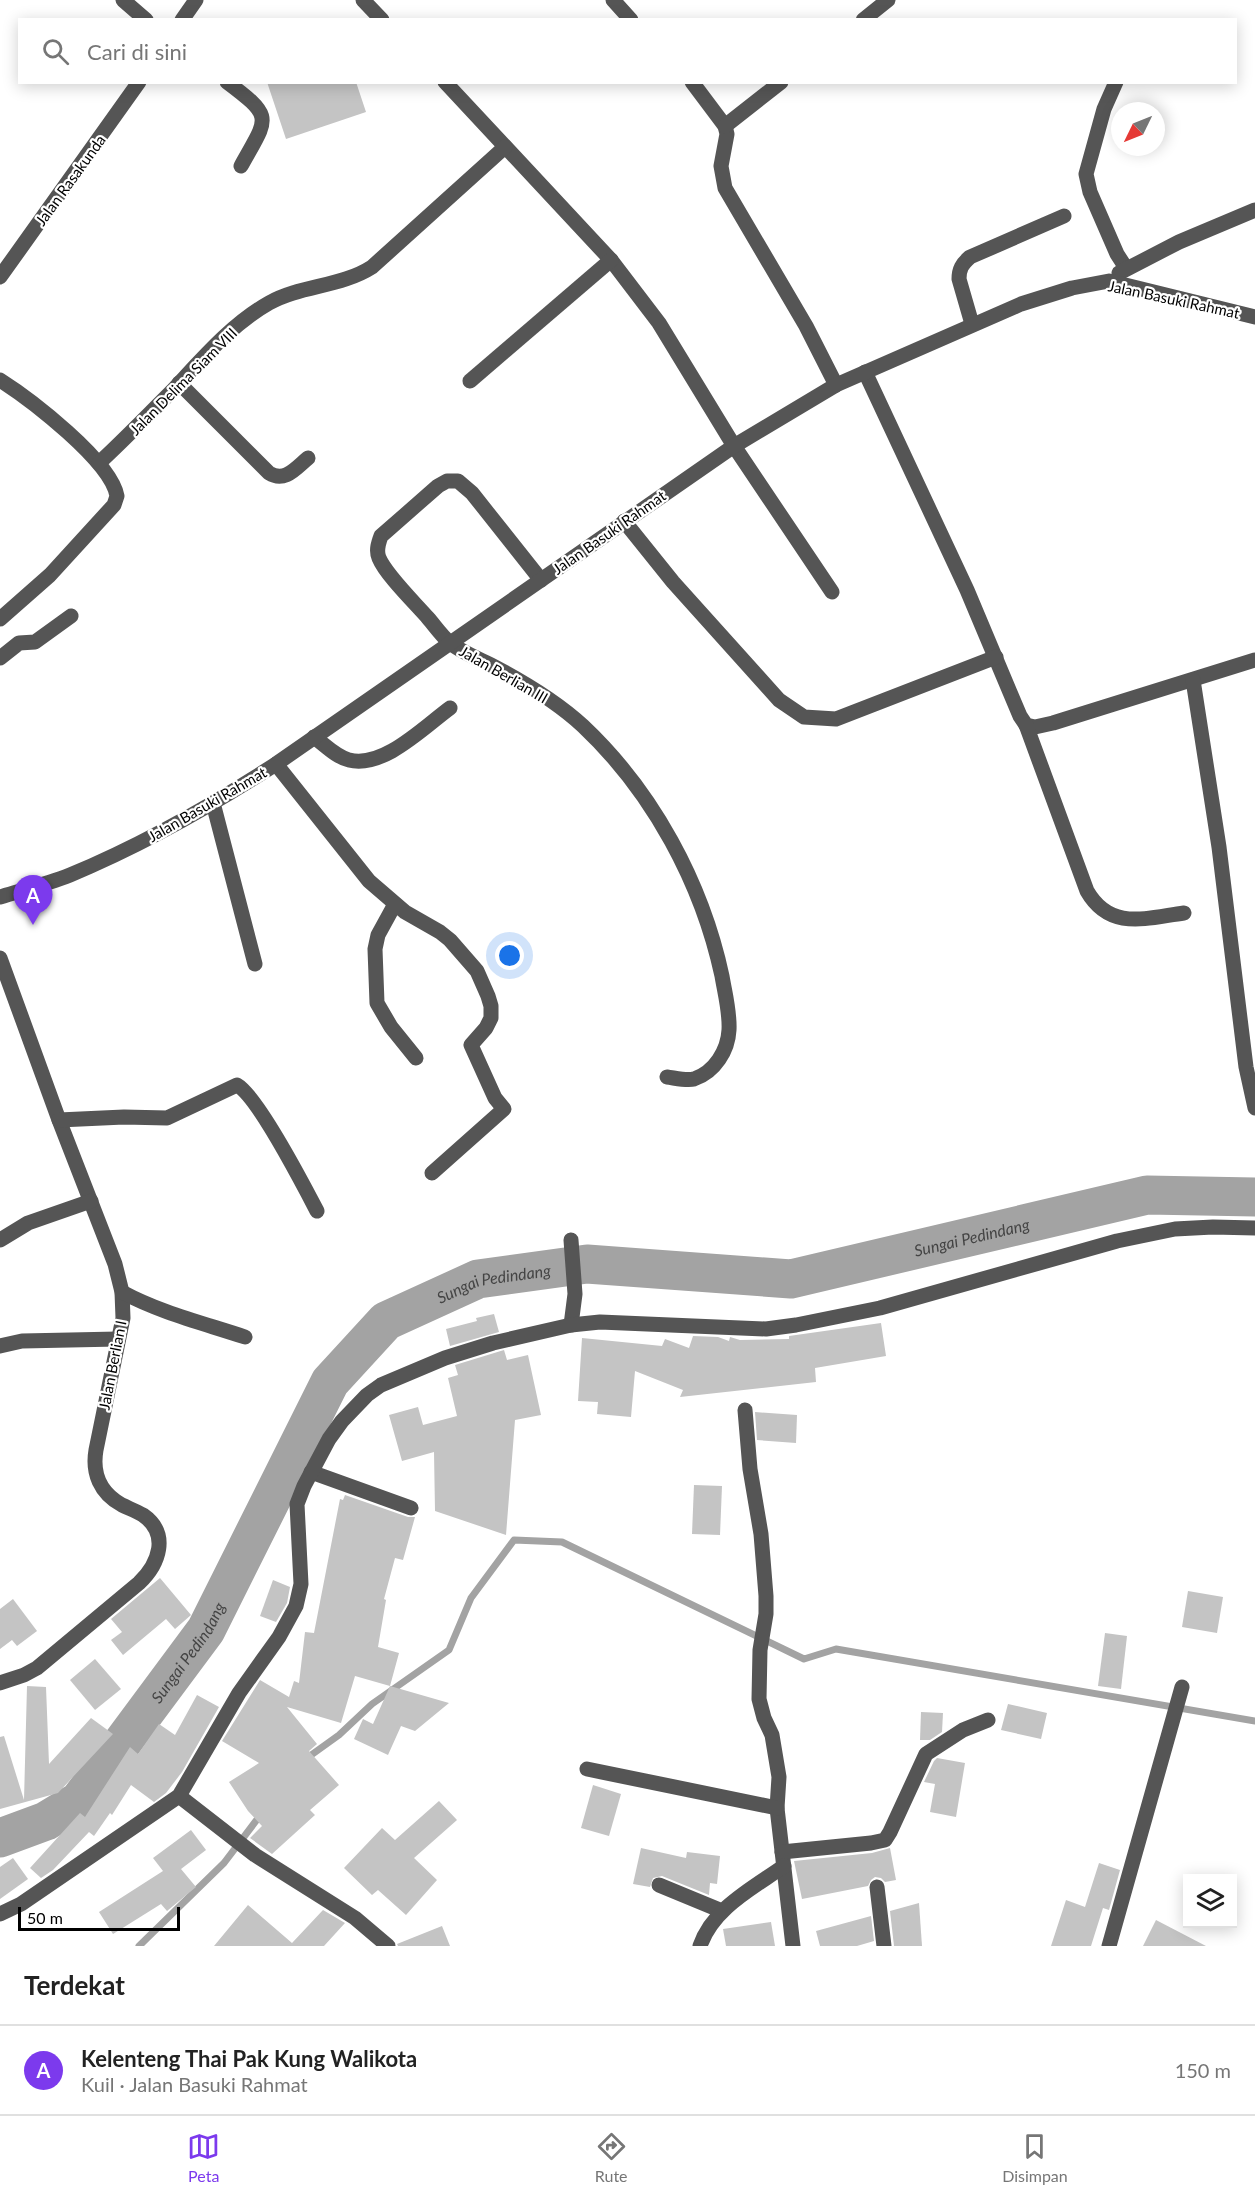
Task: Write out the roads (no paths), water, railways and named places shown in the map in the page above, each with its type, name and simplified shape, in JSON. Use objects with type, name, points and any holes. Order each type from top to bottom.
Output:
[{"type":"street","points":[[123,0],[144,18]]},
{"type":"street","points":[[183,18],[196,0]]},
{"type":"street","points":[[363,0],[380,18]]},
{"type":"street","points":[[613,0],[629,18]]},
{"type":"street","points":[[866,18],[888,0]]},
{"type":"street","name":"Jalan Rasakunda","points":[[0,277],[138,84]]},
{"type":"street","points":[[230,84],[257,105],[262,116],[262,125],[241,166]]},
{"type":"street","points":[[447,84],[611,260],[659,323],[734,446],[832,592]]},
{"type":"street","points":[[693,84],[724,126],[727,134],[722,166],[725,188],[806,326],[836,385]]},
{"type":"street","points":[[724,126],[778,84]]},
{"type":"street","points":[[1115,84],[1104,109],[1086,174],[1090,192],[1117,254],[1126,268]]},
{"type":"street","name":"Jalan Delima Siam VIII","points":[[99,463],[239,325],[270,303],[292,293],[356,276],[372,267],[505,147]]},
{"type":"street","points":[[1109,282],[1126,268],[1179,242],[1255,210]]},
{"type":"street","points":[[972,324],[959,279],[959,272],[965,262],[970,257],[1064,216]]},
{"type":"street","points":[[470,381],[611,260]]},
{"type":"street","name":"Jalan Basuki Rahmat","points":[[0,897],[78,871],[125,850],[213,803],[276,764],[734,446],[836,385],[972,324],[1048,295],[1109,282],[1255,317]]},
{"type":"street","points":[[865,372],[1026,725],[1093,902],[1115,917],[1130,920],[1184,913]]},
{"type":"street","points":[[0,380],[30,400],[99,463],[117,492],[116,501],[50,575],[0,619]]},
{"type":"street","points":[[179,382],[274,476],[291,473],[308,458]]},
{"type":"street","name":"Jalan Berlian III","points":[[541,579],[464,484],[453,480],[438,486],[381,536],[377,551],[379,559],[389,573],[449,642],[546,696],[583,726],[615,760],[642,795],[684,862],[696,889],[716,952],[730,1018],[729,1035],[722,1055],[709,1071],[693,1079],[667,1077]]},
{"type":"street","points":[[624,521],[673,582],[778,700],[804,717],[836,719],[996,657]]},
{"type":"street","points":[[0,658],[19,643],[35,642],[71,616]]},
{"type":"street","points":[[1026,725],[1035,728],[1053,723],[1255,660]]},
{"type":"street","points":[[1193,680],[1220,847],[1246,1067],[1255,1108]]},
{"type":"street","points":[[314,737],[342,758],[362,761],[391,753],[450,708]]},
{"type":"street","points":[[276,764],[369,881],[395,904],[450,940],[477,971],[488,996],[491,1018],[486,1028],[471,1045],[495,1098],[504,1109],[432,1173]]},
{"type":"street","points":[[213,803],[255,964]]},
{"type":"street","points":[[395,904],[378,935],[375,949],[377,1002],[390,1027],[416,1058]]},
{"type":"street","name":"Jalan Berlian I","points":[[0,958],[115,1264],[122,1292],[123,1318],[93,1464],[97,1479],[109,1496],[141,1514],[155,1526],[159,1538],[158,1555],[148,1574],[37,1668],[0,1683]]},
{"type":"street","points":[[59,1120],[167,1118],[237,1085],[242,1088],[273,1132],[317,1211]]},
{"type":"street","points":[[0,1240],[28,1222],[91,1201]]},
{"type":"street","points":[[0,1914],[21,1904],[179,1796],[238,1694],[279,1637],[296,1606],[301,1584],[297,1504],[311,1472],[329,1438],[342,1421],[367,1395],[381,1385],[445,1358],[493,1343],[571,1325],[600,1322],[766,1329],[796,1325],[880,1308],[1127,1239],[1175,1229],[1255,1228]]},
{"type":"street","points":[[571,1240],[575,1294],[571,1325]]},
{"type":"street","points":[[122,1292],[145,1305],[245,1336]]},
{"type":"street","points":[[0,1346],[22,1341],[118,1339]]},
{"type":"street","points":[[745,1410],[750,1469],[761,1534],[765,1581],[766,1614],[760,1650],[759,1699],[772,1735],[779,1778],[777,1808],[793,1946]]},
{"type":"street","points":[[311,1472],[411,1508]]},
{"type":"street","points":[[1109,1946],[1182,1687]]},
{"type":"street","points":[[700,1946],[722,1911],[783,1859],[885,1840],[926,1754],[963,1730],[988,1720]]},
{"type":"street","points":[[587,1769],[777,1808]]},
{"type":"street","points":[[179,1796],[255,1855],[355,1918],[388,1946]]},
{"type":"street","points":[[659,1885],[722,1911]]},
{"type":"street","points":[[877,1887],[884,1946]]},
{"type":"waterway","name":"Sungai Pedindang","points":[[0,1838],[46,1821],[79,1801],[206,1630],[330,1382],[386,1321],[478,1279],[587,1264],[791,1279],[1147,1195],[1255,1197]]},
{"type":"waterway","points":[[307,1758],[339,1735],[372,1704],[449,1650],[471,1598],[514,1540],[562,1542],[804,1659],[836,1649],[1255,1721]]},
{"type":"waterway","points":[[139,1946],[224,1863],[262,1813]]},
{"type":"place","name":"Kelenteng Thai Pak Kung Walikota","points":[[33,925]]}]
